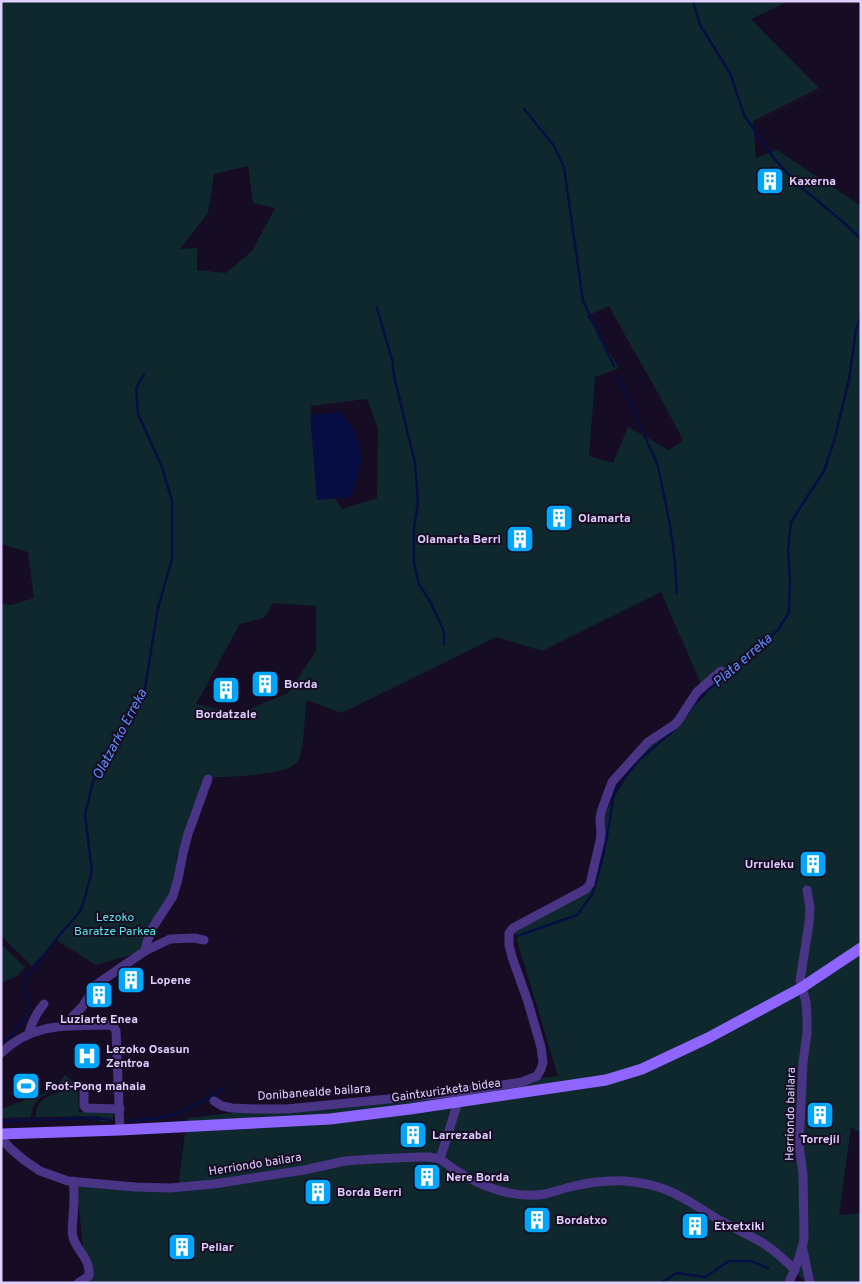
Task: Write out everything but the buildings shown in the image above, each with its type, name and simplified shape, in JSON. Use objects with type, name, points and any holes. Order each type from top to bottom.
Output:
[{"type":"main road","name":"Gaintxurizketa bidea","points":[[1,1136],[330,1119],[606,1080],[642,1069],[708,1038],[801,988],[861,948]]},
{"type":"street","name":"Donibanealde bailara","points":[[214,1101],[222,1106],[232,1108],[287,1109],[449,1093],[522,1082],[536,1076],[541,1069],[541,1048],[528,1002],[512,957],[509,933],[523,922],[586,889],[590,884],[600,842],[601,812],[612,782],[648,742],[678,721],[697,692],[721,671]]},
{"type":"street","points":[[145,951],[153,927],[173,896],[188,834],[208,779]]},
{"type":"street","points":[[801,988],[801,973],[810,908],[807,890]]},
{"type":"street","points":[[64,1026],[82,1007],[97,984],[145,951],[170,939],[194,938],[204,940]]},
{"type":"street","name":"Herriondo bailara","points":[[789,1283],[803,1247],[804,1238],[799,1144],[802,1063],[807,1032],[807,1018],[806,1002],[801,988]]},
{"type":"street","points":[[29,1033],[33,1020],[44,1004]]},
{"type":"street","points":[[1,1053],[11,1044],[29,1033],[44,1029],[64,1026],[111,1026],[115,1029],[117,1036],[120,1130]]},
{"type":"street","points":[[84,1088],[84,1106],[86,1108],[120,1109]]},
{"type":"street","points":[[440,1160],[458,1102]]},
{"type":"street","name":"Herriondo bailara","points":[[1,1136],[11,1149],[40,1171],[68,1181],[135,1187],[170,1188],[214,1184],[304,1170],[345,1161],[419,1157],[440,1160],[487,1186],[521,1196],[542,1194],[604,1181],[634,1182],[664,1188],[681,1196],[720,1221],[762,1243],[795,1270]]},
{"type":"street","points":[[74,1181],[72,1234],[75,1244],[89,1268],[89,1276],[78,1283]]},
{"type":"street","points":[[803,1247],[810,1283]]},
{"type":"green space","name":"Lezoko Baratze Parkea","points":[[1,1],[789,1],[751,19],[819,88],[753,121],[756,158],[777,150],[861,206],[861,1133],[851,1127],[839,1215],[861,1213],[861,1283],[807,1283],[797,1274],[793,1283],[71,1283],[86,1274],[76,1181],[178,1189],[187,1118],[558,1076],[513,927],[587,889],[602,861],[605,813],[640,754],[706,695],[661,592],[542,651],[496,637],[342,713],[306,700],[302,749],[298,761],[293,766],[283,770],[256,775],[208,777],[181,853],[177,854],[177,880],[141,952],[96,965],[56,940],[32,966],[1,936],[1,604],[11,605],[34,598],[28,552],[1,544]],"holes":[[[248,166],[253,203],[275,208],[252,251],[226,273],[197,270],[197,248],[180,249],[208,213],[214,174]],[[609,306],[683,440],[669,450],[628,427],[613,463],[589,456],[595,377],[619,368],[587,316]],[[367,399],[378,429],[377,498],[342,509],[335,498],[317,500],[311,406]],[[273,603],[316,606],[316,651],[288,693],[238,714],[196,704],[240,624],[264,618]]]},
{"type":"green space","points":[[3,946],[25,967],[17,976],[1,983],[1,947]]},
{"type":"green space","points":[[65,1075],[76,1084],[73,1089],[78,1093],[79,1112],[113,1112],[113,1121],[100,1122],[100,1116],[36,1117],[38,1106],[44,1099],[65,1090],[58,1084]]},
{"type":"green space","points":[[49,1091],[36,1102],[31,1117],[1,1118],[1,1109]]},
{"type":"shaded area","points":[[341,412],[356,434],[360,447],[361,464],[351,497],[317,500],[310,415]]},
{"type":"waterway","points":[[693,1],[700,25],[730,73],[744,115],[773,157],[797,184],[861,239]]},
{"type":"waterway","points":[[524,109],[554,146],[564,167],[583,301],[614,366]]},
{"type":"waterway","points":[[377,308],[392,360],[415,463],[418,502],[414,529],[414,563],[419,584],[431,603],[444,632],[444,644]]},
{"type":"waterway","name":"Plata erreka","points":[[686,716],[698,698],[778,630],[789,612],[790,579],[788,552],[791,522],[824,471],[834,441],[849,380],[856,329],[861,316]]},
{"type":"waterway","name":"Olatzarko Erreka","points":[[1,1043],[13,1034],[28,1013],[29,1006],[24,988],[27,976],[80,912],[92,871],[85,815],[93,781],[118,740],[145,688],[158,608],[172,559],[172,501],[162,467],[138,414],[136,388],[144,374]]},
{"type":"waterway","points":[[618,376],[658,466],[670,525],[677,593]]},
{"type":"waterway","name":"Plata erreka","points":[[517,936],[577,915],[592,895],[602,861],[614,792],[637,762],[674,730]]},
{"type":"waterway","points":[[129,1121],[179,1113],[225,1087]]},
{"type":"waterway","points":[[1,1121],[94,1118],[111,1120]]},
{"type":"waterway","points":[[661,1283],[676,1273],[705,1277],[729,1261],[751,1261],[768,1268]]},
{"type":"place","name":"Kaxerna","points":[[770,181]]},
{"type":"place","name":"Olamarta","points":[[559,518]]},
{"type":"place","name":"Olamarta Berri","points":[[520,539]]},
{"type":"place","name":"Borda","points":[[265,684]]},
{"type":"place","name":"Bordatzale","points":[[226,690]]},
{"type":"place","name":"Urruleku","points":[[813,864]]},
{"type":"place","name":"Lopene","points":[[131,980]]},
{"type":"place","name":"Luziarte Enea","points":[[99,995]]},
{"type":"place","name":"Lezoko Osasun Zentroa","points":[[87,1056]]},
{"type":"place","name":"Foot-Pong mahaia","points":[[26,1086]]},
{"type":"place","name":"Torrejil","points":[[820,1115]]},
{"type":"place","name":"Larrezabal","points":[[413,1135]]},
{"type":"place","name":"Nere Borda","points":[[427,1177]]},
{"type":"place","name":"Borda Berri","points":[[318,1192]]},
{"type":"place","name":"Bordatxo","points":[[537,1220]]},
{"type":"place","name":"Etxetxiki","points":[[695,1226]]},
{"type":"place","name":"Peliar","points":[[182,1247]]}]
